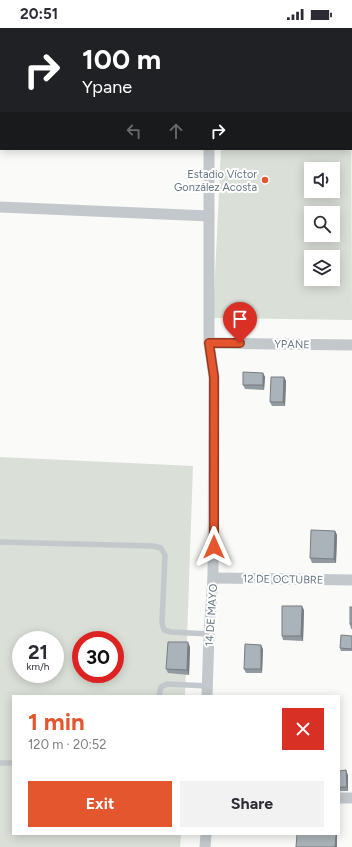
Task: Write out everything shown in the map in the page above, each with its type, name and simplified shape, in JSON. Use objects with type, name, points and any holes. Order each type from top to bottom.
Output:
[{"type":"street","name":"14 DE MAYO","points":[[208,691],[209,634],[213,578],[214,377],[209,343],[209,150]]},
{"type":"street","points":[[0,207],[209,216]]},
{"type":"street","name":"YPANE","points":[[209,343],[352,345]]},
{"type":"street","name":"12 DE OCTUBRE","points":[[213,578],[352,580]]},
{"type":"street","points":[[340,798],[352,798]]},
{"type":"street","points":[[205,847],[206,835]]},
{"type":"lane","points":[[0,542],[153,546],[161,548],[165,555],[162,623],[164,630],[171,632],[209,634]]},
{"type":"lane","points":[[159,695],[161,687],[167,684],[208,691]]},
{"type":"lane","points":[[0,763],[12,763]]},
{"type":"shaded area","name":"Estadio Víctor González Acosta","points":[[221,150],[351,150],[352,320],[213,318]]},
{"type":"shaded area","points":[[0,457],[193,466],[185,695],[12,695],[12,835],[181,835],[180,847],[0,847]]},
{"type":"building","points":[[243,372],[263,373],[263,385],[243,385]]},
{"type":"building","points":[[271,377],[284,377],[283,402],[270,402]]},
{"type":"building","points":[[311,530],[335,531],[334,559],[310,558]]},
{"type":"building","points":[[282,606],[302,606],[301,636],[282,636]]},
{"type":"building","points":[[350,607],[352,607],[352,624],[350,624]]},
{"type":"building","points":[[341,635],[352,636],[352,649],[340,648]]},
{"type":"building","points":[[168,642],[188,642],[187,670],[166,669]]},
{"type":"building","points":[[245,644],[261,645],[261,669],[244,669]]},
{"type":"building","points":[[346,770],[347,787],[340,787],[340,771]]},
{"type":"building","points":[[297,835],[336,835],[335,847],[296,847]]},
{"type":"place","name":"Estadio Víctor González Acosta","points":[[265,180]]},
{"type":"route","points":[[214,547],[214,377],[209,343],[240,343]]}]
